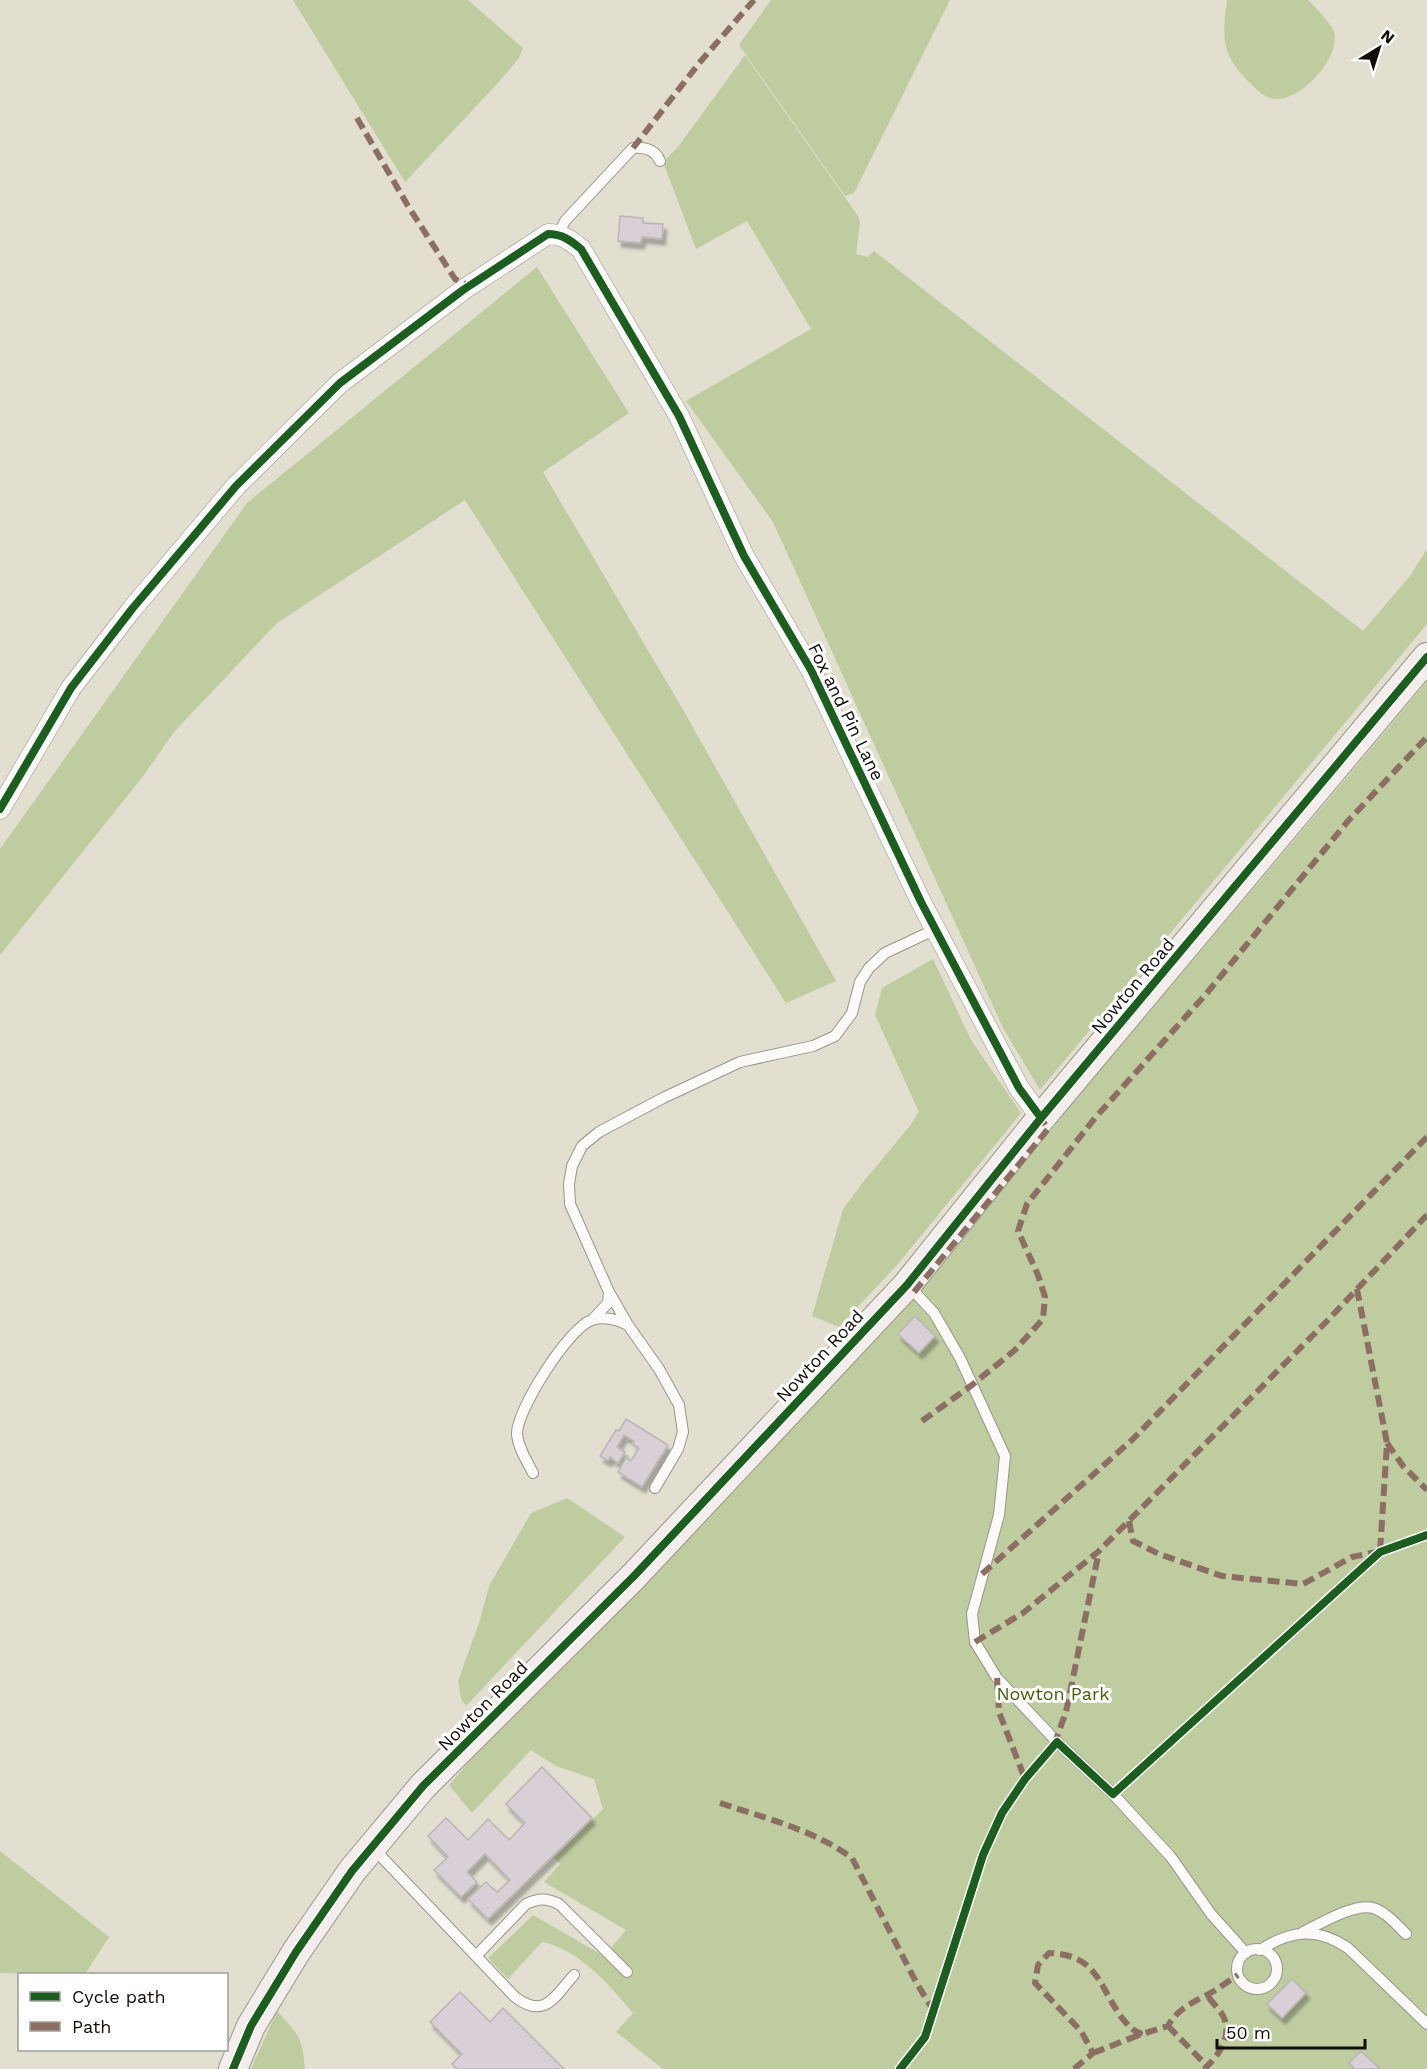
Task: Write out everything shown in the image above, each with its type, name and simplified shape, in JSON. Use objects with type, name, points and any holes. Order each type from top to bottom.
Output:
[{"type":"street","points":[[0,809],[71,688],[132,609],[236,486],[340,383],[463,290],[548,234],[558,234]]},
{"type":"street","name":"Fox and Pin Lane","points":[[558,234],[569,239],[581,249],[680,416],[744,556],[811,670],[921,902],[1019,1088],[1041,1118]]},
{"type":"street","name":"Nowton Road","points":[[233,2069],[251,2026],[296,1952],[352,1871],[423,1786],[634,1576],[908,1285],[1041,1118],[1427,657]]},
{"type":"lane","points":[[558,234],[565,221],[633,148],[645,147],[657,155],[660,160]]},
{"type":"lane","points":[[655,1488],[678,1449],[683,1432],[679,1405],[659,1369],[628,1325],[609,1292],[570,1204],[568,1184],[572,1166],[582,1146],[599,1132],[663,1098],[740,1062],[813,1046],[835,1036],[852,1013],[860,982],[869,968],[885,954],[936,929]]},
{"type":"lane","points":[[908,1285],[934,1314],[960,1358],[1005,1456],[999,1515],[972,1614],[975,1642],[997,1678],[1057,1742],[1113,1794],[1171,1857],[1211,1914],[1246,1953]]},
{"type":"lane","points":[[592,1320],[608,1303],[609,1292]]},
{"type":"lane","points":[[533,1473],[521,1449],[517,1432],[524,1410],[556,1355],[570,1335],[592,1320],[616,1319],[628,1325]]},
{"type":"lane","points":[[372,1847],[515,1997],[526,2005],[536,2007],[550,2003],[574,1975]]},
{"type":"lane","points":[[476,1956],[526,1904],[536,1899],[546,1898],[559,1904],[627,1972]]},
{"type":"lane","points":[[1260,1950],[1271,1956],[1277,1967],[1274,1979],[1264,1988],[1252,1988],[1241,1981],[1237,1969],[1238,1963],[1246,1953],[1260,1950],[1272,1942],[1302,1932],[1353,1909],[1372,1908],[1389,1918],[1406,1934]]},
{"type":"lane","points":[[1302,1932],[1325,1936],[1348,1948],[1427,2024]]},
{"type":"green space","points":[[293,0],[468,0],[523,48],[519,58],[498,83],[405,182]]},
{"type":"green space","points":[[771,0],[950,0],[854,193],[845,196],[739,45]]},
{"type":"green space","points":[[1227,0],[1308,0],[1334,32],[1335,42],[1332,53],[1318,75],[1308,85],[1287,97],[1273,99],[1262,94],[1240,73],[1229,54],[1224,36]]},
{"type":"green space","points":[[745,55],[858,216],[860,223],[856,254],[868,257],[874,251],[1363,631],[1410,576],[1427,549],[1427,624],[1040,1090],[1003,1028],[773,522],[686,401],[811,329],[747,221],[696,249],[663,162],[678,147]]},
{"type":"green space","points":[[537,267],[629,413],[543,472],[682,708],[836,981],[786,1003],[465,500],[277,623],[174,732],[144,775],[0,955],[0,849],[247,503]]},
{"type":"green space","name":"Nowton Park","points":[[1427,681],[1427,2069],[663,2069],[616,2032],[633,2013],[593,1970],[569,1953],[542,1942],[508,1979],[488,1958],[533,1915],[604,1956],[626,1930],[544,1882],[560,1864],[554,1858],[603,1809],[594,1779],[556,1766],[531,1750],[472,1813],[449,1785],[501,1724],[891,1324]]},
{"type":"green space","points":[[933,959],[971,1040],[1021,1113],[898,1264],[839,1327],[812,1316],[843,1209],[919,1112],[875,1015],[882,988]]},
{"type":"green space","points":[[567,1498],[625,1537],[466,1706],[461,1699],[458,1681],[479,1623],[489,1586],[531,1513]]},
{"type":"green space","points":[[0,1851],[109,1937],[86,1973],[0,1973]]},
{"type":"green space","points":[[277,2011],[301,2042],[305,2069],[251,2069]]},
{"type":"building","points":[[620,216],[643,218],[643,223],[663,224],[662,239],[642,237],[641,243],[618,241]]},
{"type":"building","points":[[915,1316],[935,1336],[919,1353],[898,1334]]},
{"type":"building","points":[[626,1419],[668,1445],[642,1487],[618,1472],[626,1458],[631,1461],[639,1448],[633,1444],[634,1441],[624,1435],[617,1447],[625,1452],[618,1463],[610,1457],[608,1461],[600,1456],[616,1430],[619,1431]]},
{"type":"building","points":[[542,1767],[592,1818],[488,1919],[468,1899],[486,1882],[497,1892],[510,1880],[485,1854],[467,1872],[477,1882],[461,1897],[434,1870],[448,1857],[428,1836],[446,1818],[468,1840],[488,1819],[509,1840],[525,1823],[506,1804]]},
{"type":"building","points":[[1292,1979],[1306,1993],[1282,2018],[1267,2004]]},
{"type":"building","points":[[460,1992],[490,2022],[503,2008],[564,2069],[457,2069],[452,2064],[462,2054],[430,2022]]},
{"type":"building","points":[[1361,2051],[1380,2069],[1355,2069],[1349,2063]]},
{"type":"marked path","points":[[633,148],[700,62],[754,0]]},
{"type":"marked path","points":[[357,118],[408,206],[455,279],[470,286]]},
{"type":"marked path","points":[[922,1421],[1015,1350],[1043,1319],[1045,1297],[1038,1275],[1018,1231],[1027,1204],[1095,1118],[1207,993],[1348,821],[1427,737]]},
{"type":"marked path","points":[[914,1292],[1048,1129],[1041,1118]]},
{"type":"marked path","points":[[982,1574],[1132,1440],[1427,1137]]},
{"type":"marked path","points":[[975,1642],[1023,1613],[1099,1551],[1328,1320],[1427,1215]]},
{"type":"marked path","points":[[1357,1289],[1387,1443],[1380,1552],[1378,1554]]},
{"type":"marked path","points":[[1387,1443],[1403,1466],[1427,1490]]},
{"type":"marked path","points":[[1129,1521],[1133,1541],[1159,1554],[1222,1576],[1303,1584],[1352,1557],[1376,1552]]},
{"type":"marked path","points":[[1054,1745],[1066,1712],[1099,1551]]},
{"type":"marked path","points":[[997,1678],[999,1712],[1025,1779]]},
{"type":"marked path","points":[[720,1803],[805,1832],[852,1858],[916,1982],[933,2010]]},
{"type":"marked path","points":[[1074,2069],[1093,2053],[1081,2031],[1035,1983],[1038,1965],[1049,1953],[1078,1959],[1087,1966],[1095,1974],[1122,2018],[1132,2029],[1140,2033],[1139,2035],[1168,2026],[1182,2009],[1238,1975]]},
{"type":"marked path","points":[[1204,2069],[1215,2058],[1226,2037],[1222,2014],[1207,1995]]},
{"type":"marked path","points":[[1168,2026],[1207,2066]]},
{"type":"marked path","points":[[1093,2053],[1139,2035]]},
{"type":"cycle path","points":[[0,809],[71,688],[132,609],[236,486],[340,383],[463,290],[548,234],[562,236],[581,249],[679,416],[744,556],[811,670],[921,902],[1019,1088],[1041,1118]]},
{"type":"cycle path","points":[[233,2069],[251,2026],[296,1952],[352,1871],[423,1786],[634,1576],[907,1285],[1041,1118],[1427,657]]},
{"type":"cycle path","points":[[900,2069],[925,2037],[983,1855],[1002,1813],[1025,1779],[1057,1742],[1113,1794],[1380,1552],[1427,1535]]}]
